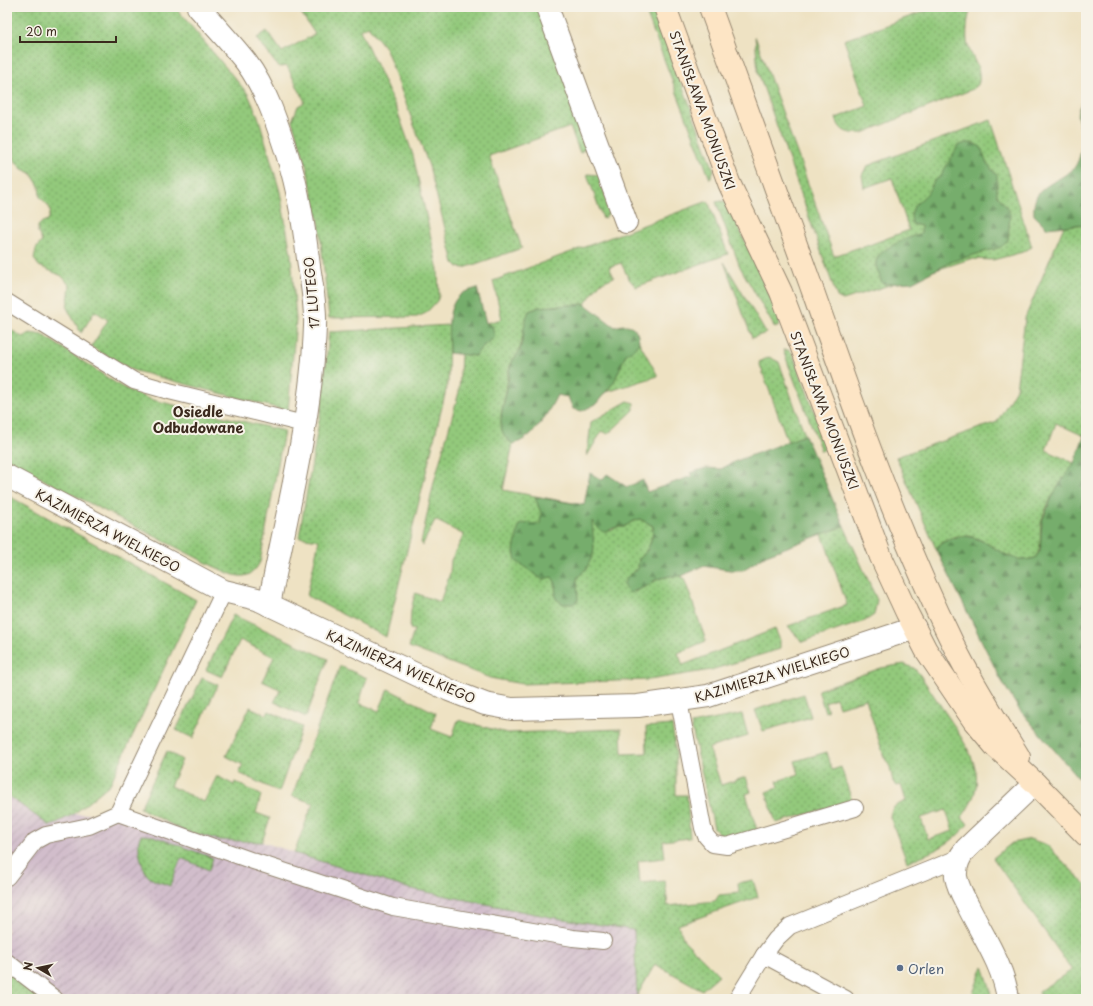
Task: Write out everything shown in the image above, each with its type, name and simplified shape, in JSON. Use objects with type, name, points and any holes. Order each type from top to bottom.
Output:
[{"type":"street","name":"17 LUTEGO","points":[[198,7],[246,63],[262,89],[275,118],[292,171],[306,244],[315,326],[304,424],[269,605]]},
{"type":"street","points":[[547,7],[626,222]]},
{"type":"street","name":"STANISŁAWA MONIUSZKI","points":[[665,7],[729,183],[781,292],[879,550],[915,628],[950,688],[974,721],[995,746],[1035,783],[1086,835]]},
{"type":"street","name":"STANISŁAWA MONIUSZKI","points":[[710,7],[768,165],[850,398],[906,541],[953,645],[986,705],[1035,783]]},
{"type":"street","name":"KAZIMIERZA WIELKIEGO","points":[[7,476],[224,592],[245,596],[269,605],[387,662],[449,690],[485,704],[525,709],[638,706],[678,701],[724,692],[915,628]]},
{"type":"street","points":[[1008,999],[1005,985],[997,965],[960,889],[956,875],[958,858],[1035,783]]},
{"type":"lane","points":[[7,302],[134,380],[169,391],[304,424]]},
{"type":"lane","points":[[7,877],[35,841],[46,835],[89,826],[118,813],[224,592]]},
{"type":"lane","points":[[678,701],[704,828],[706,836],[713,844],[727,846],[854,808]]},
{"type":"lane","points":[[118,813],[253,861],[393,907],[573,938],[603,941]]},
{"type":"lane","points":[[737,999],[764,955],[776,939],[790,926],[958,858]]},
{"type":"lane","points":[[764,955],[846,999]]},
{"type":"lane","points":[[7,962],[55,999]]},
{"type":"shaded area","points":[[7,795],[50,826],[74,814],[141,813],[182,830],[220,840],[262,842],[407,888],[554,917],[635,930],[637,996],[630,999],[55,999],[7,962]]},
{"type":"green space","points":[[7,7],[175,7],[248,94],[259,119],[280,192],[291,254],[296,320],[288,411],[132,370],[91,347],[108,320],[95,311],[81,333],[67,308],[70,286],[62,276],[39,266],[34,259],[36,249],[42,241],[38,233],[38,226],[42,222],[48,220],[50,216],[50,209],[40,197],[39,186],[31,173],[22,169],[15,161],[10,139],[7,137]]},
{"type":"green space","points":[[297,7],[541,7],[588,146],[580,153],[570,127],[489,156],[522,248],[464,268],[458,267],[454,263],[429,166],[386,49],[368,26],[360,30],[397,110],[413,155],[438,270],[439,296],[437,301],[426,313],[417,317],[329,318],[319,222],[305,160],[292,121],[298,106],[305,102],[287,66],[280,67],[276,64],[257,38],[267,31],[282,52],[315,34]]},
{"type":"green space","points":[[644,7],[653,7],[714,170],[710,179]]},
{"type":"green space","points":[[937,7],[971,7],[967,41],[968,47],[978,68],[978,85],[973,89],[863,133],[849,133],[843,130],[836,118],[867,106],[844,40]]},
{"type":"green space","points":[[755,36],[834,256],[860,247],[861,248],[909,230],[892,178],[864,188],[862,175],[867,166],[991,120],[1032,247],[1023,252],[993,260],[970,259],[843,300],[837,297],[758,72]]},
{"type":"green space","points":[[1083,101],[1086,101],[1086,224],[1047,228],[1034,215],[1035,200],[1046,186],[1071,171],[1078,161],[1081,152],[1082,135],[1077,114]]},
{"type":"green space","points":[[965,143],[973,143],[981,147],[986,162],[997,176],[997,195],[1006,206],[1010,214],[1008,240],[1001,247],[953,261],[912,282],[884,284],[881,281],[876,268],[877,260],[885,250],[892,245],[921,233],[921,226],[912,224],[911,215],[914,206],[927,194],[934,181],[940,177],[958,146]]},
{"type":"green space","points":[[587,174],[599,175],[611,212],[603,219]]},
{"type":"green space","points":[[708,201],[728,254],[636,287],[629,279],[621,263],[609,267],[614,277],[600,283],[585,304],[540,307],[529,311],[519,352],[512,361],[508,373],[501,415],[507,440],[513,444],[503,490],[584,505],[592,520],[611,531],[617,527],[624,527],[633,521],[640,519],[653,526],[650,544],[645,553],[639,559],[638,569],[634,571],[635,592],[666,576],[679,575],[684,578],[706,641],[678,653],[683,665],[775,629],[780,640],[780,649],[711,670],[649,680],[522,684],[490,678],[409,647],[414,630],[410,629],[411,610],[415,593],[440,602],[450,573],[451,560],[464,535],[435,520],[422,546],[421,543],[434,482],[459,392],[461,354],[475,356],[482,347],[495,337],[486,323],[502,319],[493,281]]},
{"type":"green space","points":[[716,202],[727,202],[781,319],[779,326],[775,328],[740,267]]},
{"type":"green space","points":[[1086,224],[1086,431],[1084,436],[1056,423],[1046,450],[1074,463],[1056,490],[1045,511],[1041,524],[1038,553],[1035,558],[1024,560],[1013,558],[974,537],[963,536],[951,538],[936,549],[896,457],[997,422],[1016,389],[1025,318],[1064,226]]},
{"type":"green space","points":[[724,262],[766,333],[752,338]]},
{"type":"green space","points":[[477,288],[486,323],[492,326],[495,337],[482,347],[475,356],[449,353],[449,322],[455,300],[462,294]]},
{"type":"green space","points":[[585,304],[615,327],[628,325],[635,329],[639,342],[637,347],[626,354],[614,382],[596,404],[582,411],[573,409],[568,397],[557,395],[545,417],[534,431],[521,441],[513,444],[507,439],[503,432],[501,418],[510,367],[520,350],[529,311],[540,307]]},
{"type":"green space","points":[[449,325],[448,382],[386,637],[307,596],[319,540],[299,537],[322,404],[329,332]]},
{"type":"green space","points":[[7,327],[22,337],[30,333],[43,335],[120,386],[149,399],[284,431],[260,562],[255,569],[250,574],[245,576],[233,575],[226,572],[46,481],[7,458]]},
{"type":"green space","points":[[639,342],[658,376],[607,392],[625,355]]},
{"type":"green space","points":[[783,350],[788,350],[793,354],[828,448],[821,451]]},
{"type":"green space","points":[[769,357],[779,362],[805,435],[788,442],[759,362]]},
{"type":"green space","points":[[628,401],[634,403],[634,410],[608,434],[602,431],[587,456],[591,422]]},
{"type":"green space","points":[[1086,431],[1086,787],[1018,708],[1000,678],[936,549],[945,541],[963,536],[984,542],[1013,558],[1024,560],[1035,558],[1040,551],[1042,521],[1054,493],[1074,463]]},
{"type":"green space","points":[[805,435],[844,526],[766,555],[743,570],[730,570],[702,566],[682,576],[670,576],[657,579],[647,586],[630,593],[624,587],[625,580],[638,569],[639,559],[645,553],[650,544],[653,526],[640,519],[633,521],[624,527],[613,528],[605,532],[592,521],[594,550],[586,569],[577,578],[578,600],[573,604],[563,604],[556,599],[555,582],[552,577],[543,580],[516,561],[514,551],[519,525],[528,523],[540,525],[541,513],[535,497],[584,505],[590,473],[602,480],[607,474],[627,487],[643,480],[647,492],[692,476],[690,473],[706,468],[721,469],[736,461]]},
{"type":"green space","points":[[7,495],[196,600],[110,784],[74,814],[50,826],[7,795]]},
{"type":"green space","points":[[844,526],[877,600],[874,615],[865,621],[802,642],[788,626],[847,605],[822,534]]},
{"type":"green space","points":[[233,615],[328,659],[306,717],[274,702],[281,690],[262,681],[274,657],[240,640],[222,677],[206,670]]},
{"type":"green space","points":[[904,664],[914,668],[961,736],[976,770],[977,781],[975,792],[962,817],[968,824],[954,838],[940,848],[907,862],[890,817],[893,808],[906,801],[901,785],[897,786],[893,782],[890,767],[884,757],[866,699],[839,707],[836,698],[825,702],[828,711],[825,712],[818,690],[881,668]],"holes":[[[946,810],[953,831],[928,839],[921,818]]]},
{"type":"green space","points":[[340,666],[367,678],[359,703],[379,711],[388,689],[436,713],[431,729],[452,737],[458,720],[507,733],[621,729],[622,754],[647,753],[646,727],[672,725],[676,753],[676,795],[687,795],[690,838],[663,841],[665,858],[638,861],[640,883],[665,881],[668,906],[715,901],[719,895],[739,893],[738,883],[753,880],[758,897],[678,925],[684,940],[719,975],[702,990],[655,964],[637,996],[634,930],[550,917],[407,888],[294,853],[313,803],[292,796]]},
{"type":"green space","points":[[202,678],[218,685],[193,738],[176,730]]},
{"type":"green space","points":[[804,694],[811,717],[763,731],[755,710]]},
{"type":"green space","points":[[250,707],[267,715],[269,711],[302,727],[279,792],[239,773],[243,765],[226,756]]},
{"type":"green space","points":[[742,714],[748,736],[709,748],[721,785],[746,777],[751,792],[746,794],[757,830],[740,835],[728,836],[718,833],[714,828],[691,724]]},
{"type":"green space","points":[[167,751],[182,760],[170,786],[204,802],[217,776],[234,785],[235,782],[261,795],[256,813],[270,818],[262,842],[220,840],[182,830],[140,808]]},
{"type":"green space","points":[[827,752],[832,770],[841,767],[852,801],[776,823],[766,792],[779,787],[777,781],[799,774],[795,761]]},
{"type":"green space","points":[[141,835],[153,836],[213,858],[209,870],[181,858],[170,886],[153,880],[146,874],[140,856],[139,839]]},
{"type":"green space","points":[[1030,839],[1047,845],[1086,885],[1086,999],[1041,999],[1039,991],[1072,970],[993,858],[1012,843]]},
{"type":"green space","points":[[7,962],[55,999],[7,999]]},
{"type":"green space","points":[[983,966],[990,987],[991,999],[971,999]]},
{"type":"place","name":"Orlen","points":[[900,968]]},
{"type":"district","name":"Osiedle Odbudowane","points":[[198,420]]}]
